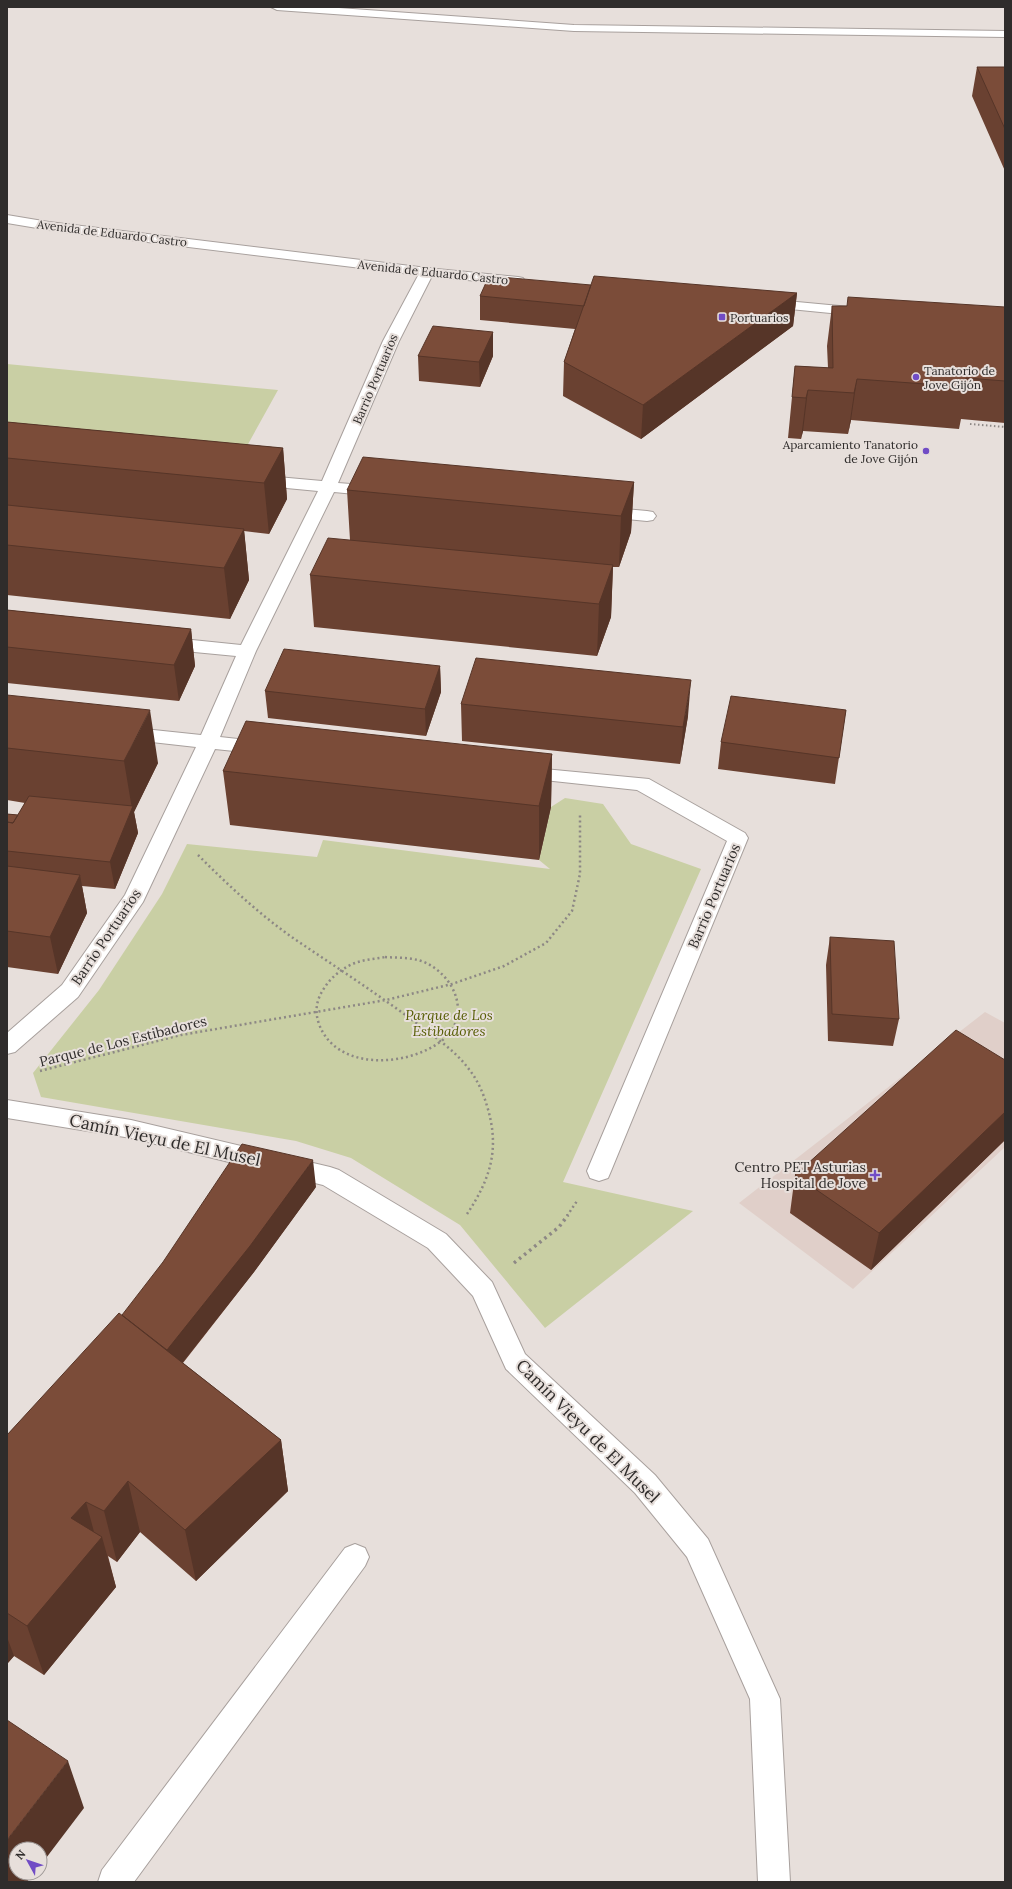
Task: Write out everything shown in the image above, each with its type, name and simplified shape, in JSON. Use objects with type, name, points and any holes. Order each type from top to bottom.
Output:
[{"type":"street","points":[[277,7],[574,28],[1005,34]]},
{"type":"street","name":"Avenida de Eduardo Castro","points":[[7,219],[49,226],[427,272],[534,282]]},
{"type":"street","name":"Barrio Portuarios","points":[[7,1046],[70,991],[135,897],[208,742],[247,651],[328,487],[391,341],[427,272]]},
{"type":"street","points":[[750,302],[878,313]]},
{"type":"street","points":[[238,478],[392,493]]},
{"type":"street","points":[[583,510],[646,516]]},
{"type":"street","points":[[146,641],[247,651]]},
{"type":"street","points":[[102,730],[281,750]]},
{"type":"street","name":"Barrio Portuarios","points":[[500,771],[642,784],[738,838],[599,1171]]},
{"type":"street","name":"Camín Vieyu de El Musel","points":[[7,1108],[131,1129],[330,1177],[437,1241],[483,1289],[516,1361],[645,1484],[698,1548],[765,1700],[774,1882]]},
{"type":"street","points":[[114,1882],[355,1557]]},
{"type":"path","points":[[970,424],[1005,427]]},
{"type":"path","name":"Parque de Los Estibadores","points":[[33,1073],[181,1035],[386,1000],[452,984],[504,966],[546,943],[572,911],[580,874],[578,778]]},
{"type":"path","points":[[170,823],[187,844],[229,886],[295,939],[386,1000],[441,1042],[467,1067],[480,1086],[490,1114],[495,1137],[490,1168],[480,1197],[460,1225],[437,1241]]},
{"type":"path","points":[[385,957],[413,959],[436,969],[452,984],[459,1003],[455,1023],[441,1042],[417,1054],[389,1061],[361,1058],[337,1047],[320,1031],[315,1011],[320,991],[336,974],[358,962],[385,957]]},
{"type":"path","points":[[483,1289],[559,1227],[599,1171]]},
{"type":"shaded area","name":"Centro PET Asturias Hospital de Jove","points":[[985,1012],[1005,1023],[1005,1147],[853,1289],[739,1203]]},
{"type":"green space","points":[[7,364],[278,390],[242,455],[7,430]]},
{"type":"green space","name":"Parque de Los Estibadores","points":[[565,798],[603,804],[631,844],[701,869],[563,1182],[693,1211],[545,1328],[460,1225],[351,1158],[296,1141],[41,1097],[33,1073],[99,990],[162,894],[187,844],[317,857],[323,840],[550,869],[539,860],[551,807]]},
{"type":"building","points":[[977,67],[1005,67],[1005,129]]},
{"type":"building","points":[[489,276],[591,285],[584,306],[480,296]]},
{"type":"building","points":[[594,276],[797,293],[643,405],[564,362]]},
{"type":"building","points":[[848,297],[1005,307],[1005,381],[966,378],[966,387],[857,379],[854,393],[808,390],[806,398],[792,397],[795,366],[833,368],[832,306],[847,306]]},
{"type":"building","points":[[433,326],[493,332],[479,362],[418,356]]},
{"type":"building","points":[[7,422],[283,448],[264,483],[7,458]]},
{"type":"building","points":[[363,457],[634,482],[621,516],[347,490]]},
{"type":"building","points":[[7,505],[244,529],[224,568],[7,545]]},
{"type":"building","points":[[328,538],[613,565],[599,604],[310,575]]},
{"type":"building","points":[[7,610],[191,629],[174,665],[7,647]]},
{"type":"building","points":[[284,649],[440,666],[425,709],[265,691]]},
{"type":"building","points":[[476,658],[691,680],[683,727],[461,704]]},
{"type":"building","points":[[7,695],[150,710],[124,761],[7,748]]},
{"type":"building","points":[[731,696],[846,710],[839,758],[721,742]]},
{"type":"building","points":[[246,721],[552,754],[539,806],[223,771]]},
{"type":"building","points":[[29,796],[133,806],[110,862],[7,851],[7,822],[13,823]]},
{"type":"building","points":[[7,814],[18,815],[13,823],[7,822]]},
{"type":"building","points":[[7,866],[80,875],[50,937],[7,931]]},
{"type":"building","points":[[830,937],[894,941],[899,1019],[832,1014]]},
{"type":"building","points":[[956,1030],[1005,1060],[1005,1112],[879,1233],[795,1175]]},
{"type":"building","points":[[242,1144],[313,1160],[250,1246],[167,1350],[122,1315],[163,1262]]},
{"type":"building","points":[[119,1313],[281,1440],[185,1530],[128,1481],[104,1511],[86,1502],[71,1518],[102,1537],[27,1626],[7,1613],[7,1435]]},
{"type":"building","points":[[7,1720],[68,1761],[7,1840]]},
{"type":"place","name":"Portuarios","points":[[722,317]]},
{"type":"place","name":"Tanatorio de Jove Gijón","points":[[916,377]]},
{"type":"place","name":"Aparcamiento Tanatorio de Jove Gijón","points":[[926,451]]},
{"type":"place","name":"Centro PET Asturias Hospital de Jove","points":[[875,1175]]}]
